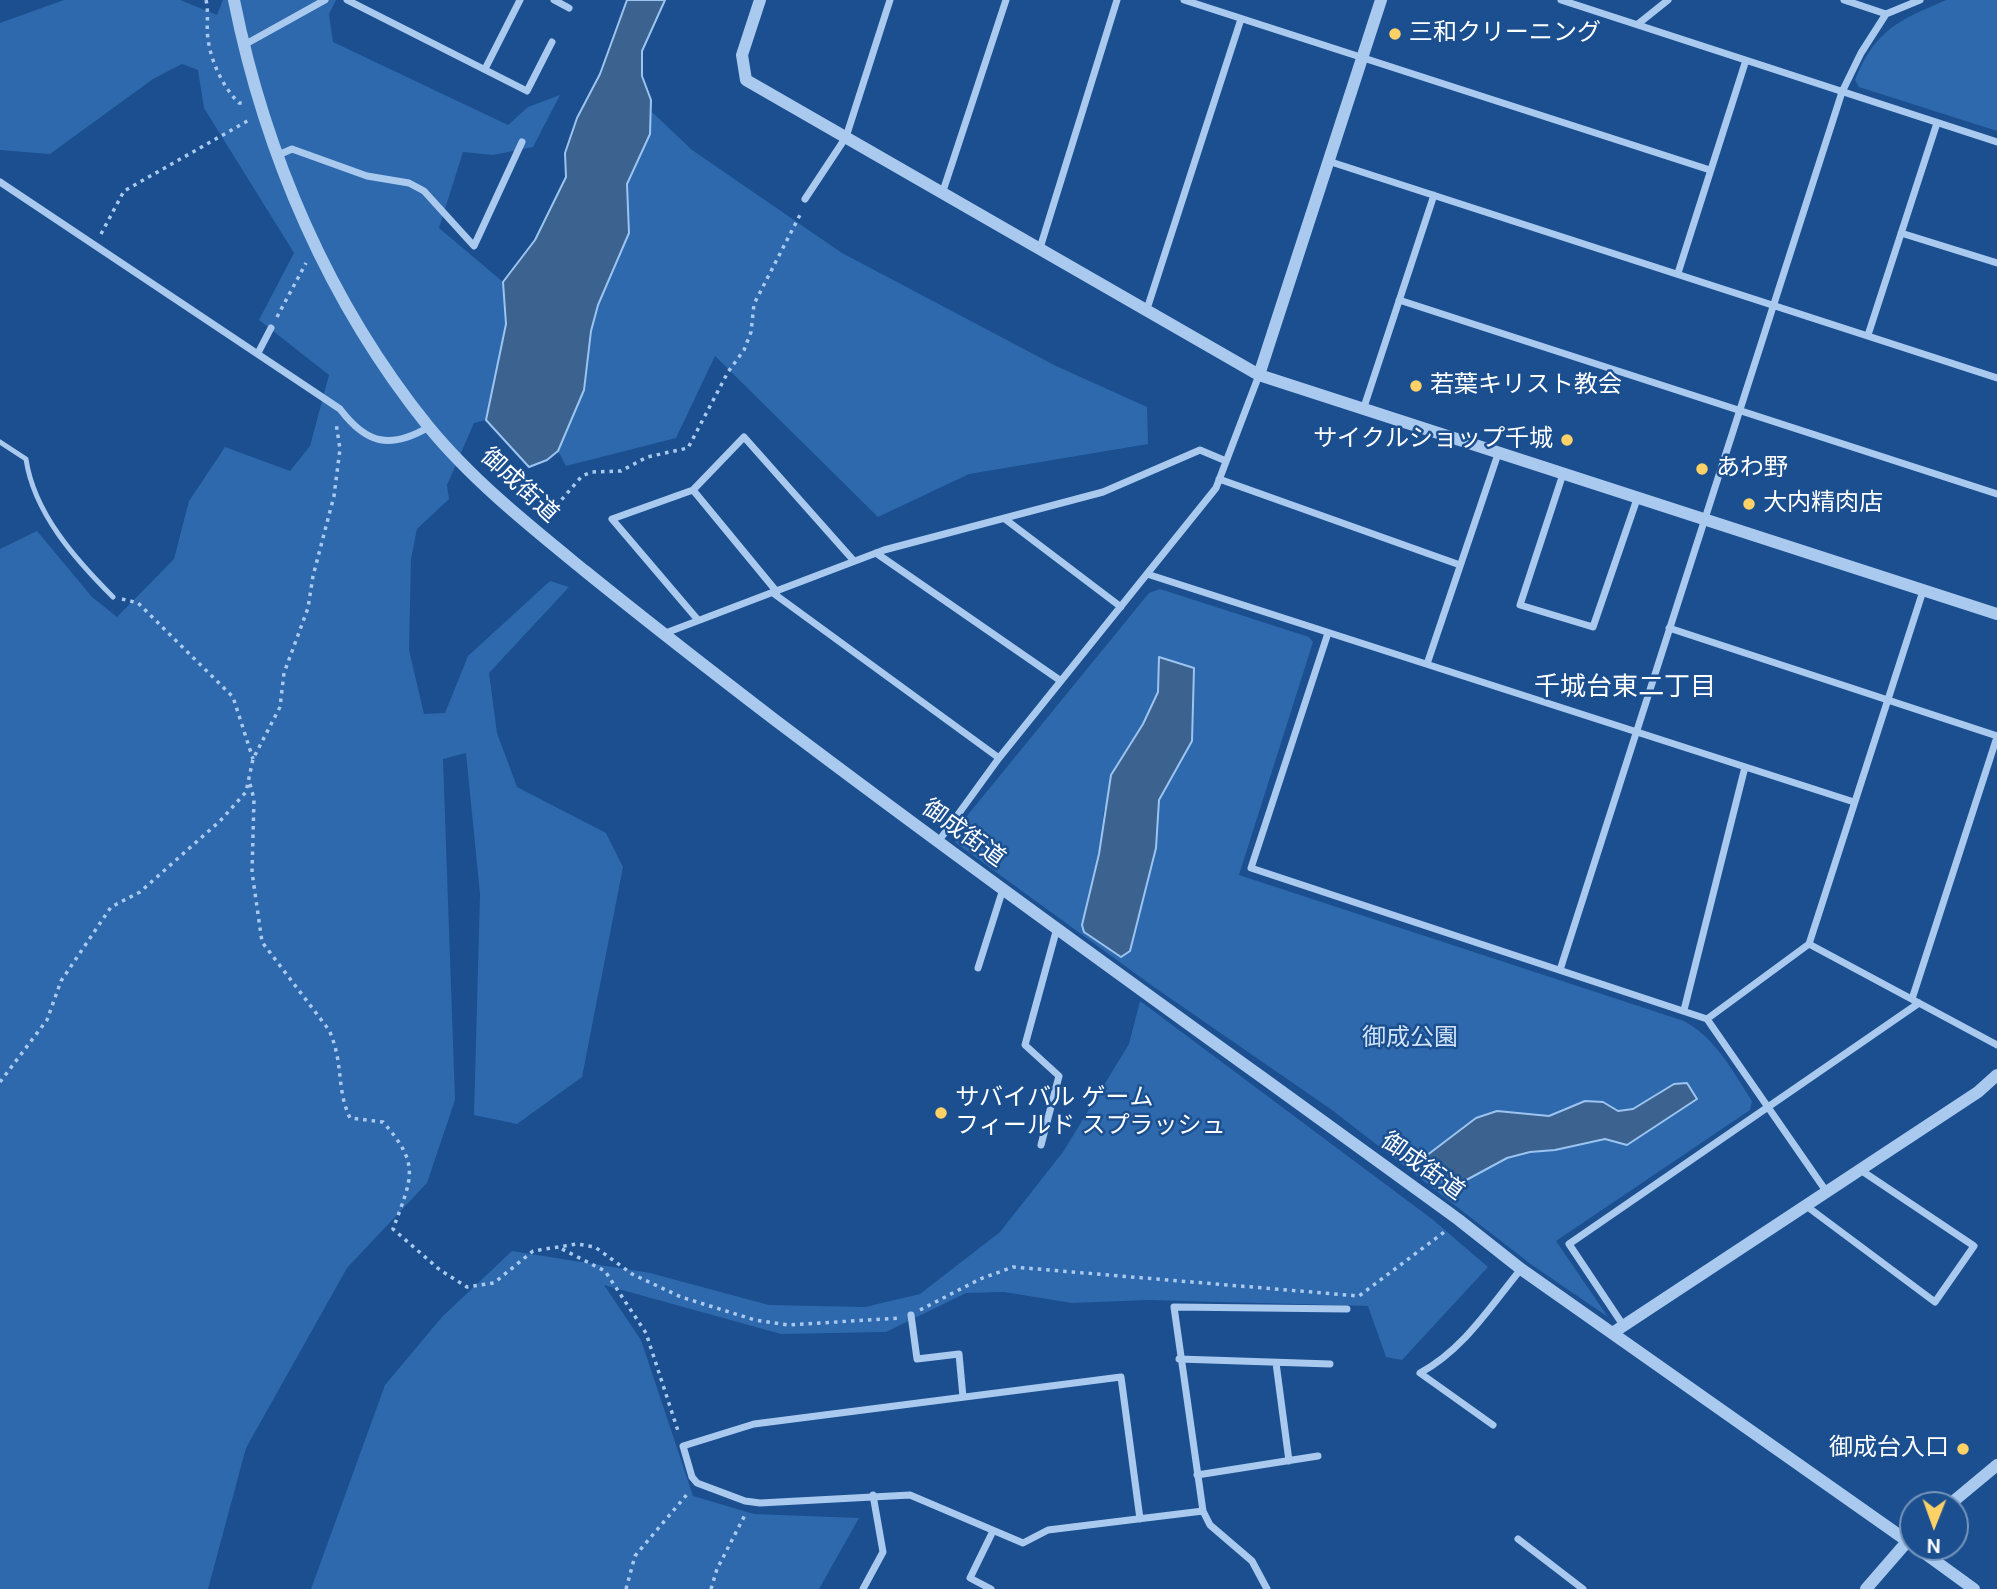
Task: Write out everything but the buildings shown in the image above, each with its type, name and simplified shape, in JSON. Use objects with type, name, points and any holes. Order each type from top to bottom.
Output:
[{"type":"street","name":"御成街道","points":[[234,0],[260,108],[276,156],[316,246],[370,342],[429,428],[535,531],[661,634],[938,843],[1459,1220],[1521,1269],[1619,1329],[1899,1533]]},
{"type":"street","points":[[244,45],[325,0]]},
{"type":"street","points":[[346,0],[527,90],[552,42]]},
{"type":"street","points":[[485,69],[520,0]]},
{"type":"street","points":[[554,0],[569,8]]},
{"type":"street","points":[[760,0],[742,55],[746,80],[1259,375],[1997,614]]},
{"type":"street","points":[[805,199],[846,137],[890,0]]},
{"type":"street","points":[[942,194],[1006,0]]},
{"type":"street","points":[[1040,248],[1117,0]]},
{"type":"street","points":[[1184,0],[1710,170]]},
{"type":"street","points":[[938,843],[999,758],[1216,488],[1259,375],[1381,0]]},
{"type":"street","points":[[1562,0],[1997,142]]},
{"type":"street","points":[[1638,24],[1668,0]]},
{"type":"street","points":[[1844,0],[1886,14]]},
{"type":"street","points":[[1560,970],[1842,92],[1861,53],[1886,14],[1920,0]]},
{"type":"street","points":[[1146,312],[1241,19]]},
{"type":"street","points":[[1678,273],[1746,60]]},
{"type":"street","points":[[1868,335],[1937,122]]},
{"type":"street","points":[[276,156],[292,149],[367,176],[409,183],[424,191],[474,246],[522,142]]},
{"type":"street","points":[[1327,160],[1997,378]]},
{"type":"street","points":[[0,182],[333,404],[355,428],[380,440],[408,439],[429,428]]},
{"type":"street","points":[[1363,410],[1434,195]]},
{"type":"street","points":[[1901,233],[1997,263]]},
{"type":"street","points":[[1399,300],[1997,494]]},
{"type":"street","points":[[258,353],[271,328]]},
{"type":"street","points":[[698,621],[612,519],[693,490],[744,437],[854,561]]},
{"type":"street","points":[[661,634],[876,553],[1103,492],[1200,450],[1226,461]]},
{"type":"street","points":[[1427,664],[1497,454]]},
{"type":"street","points":[[1563,474],[1520,605],[1593,627],[1637,499]]},
{"type":"street","points":[[1219,479],[1460,565]]},
{"type":"street","points":[[693,490],[775,592],[999,758]]},
{"type":"street","points":[[1005,519],[1121,607]]},
{"type":"street","points":[[876,553],[1060,681]]},
{"type":"street","points":[[1147,574],[1854,802]]},
{"type":"street","points":[[1707,1019],[1809,944],[1923,591]]},
{"type":"street","points":[[1669,628],[1997,737],[1916,1001],[1768,1109],[1569,1244],[1619,1329],[1978,1092],[1997,1075]]},
{"type":"street","points":[[1328,633],[1251,869],[1707,1019],[1826,1191]]},
{"type":"street","points":[[1684,1010],[1745,767]]},
{"type":"street","points":[[978,968],[1003,890]]},
{"type":"street","points":[[1041,1145],[1059,1076],[1026,1045],[1057,928]]},
{"type":"street","points":[[1809,944],[1997,1045]]},
{"type":"street","points":[[1804,1205],[1935,1302],[1974,1246],[1859,1169]]},
{"type":"street","points":[[1493,1425],[1420,1373],[1442,1361],[1459,1347],[1521,1269]]},
{"type":"street","points":[[1267,1589],[1252,1561],[1210,1525],[1203,1511],[1179,1359],[1174,1307],[1347,1309]]},
{"type":"street","points":[[911,1315],[917,1359],[959,1354],[962,1398]]},
{"type":"street","points":[[1179,1359],[1330,1364]]},
{"type":"street","points":[[1276,1363],[1289,1461]]},
{"type":"street","points":[[1140,1518],[1121,1377],[754,1424],[683,1446],[692,1477],[697,1483],[752,1502],[910,1495],[1023,1543],[1048,1531],[1203,1511]]},
{"type":"street","points":[[1197,1475],[1318,1457]]},
{"type":"street","points":[[1966,1491],[1997,1465]]},
{"type":"street","points":[[863,1589],[883,1552],[873,1495]]},
{"type":"street","points":[[991,1589],[970,1578],[993,1531]]},
{"type":"street","points":[[1518,1539],[1583,1589]]},
{"type":"street","points":[[1866,1589],[1899,1555]]},
{"type":"street","name":"御成街道","points":[[1937,1561],[1974,1589]]},
{"type":"lane","points":[[0,442],[26,459],[30,485],[76,560],[113,597]]},
{"type":"path","points":[[206,0],[208,40],[227,91],[239,103],[260,108]]},
{"type":"path","points":[[96,244],[124,191],[213,143],[260,108]]},
{"type":"path","points":[[535,531],[582,475],[621,471],[647,457],[688,448],[728,372],[744,350],[751,332],[754,304],[801,214],[805,199]]},
{"type":"path","points":[[271,328],[316,246]]},
{"type":"path","points":[[333,404],[340,449],[327,530],[313,576],[308,608],[284,673],[281,707],[253,759],[250,784],[254,799],[252,872],[262,942],[329,1030],[337,1046],[343,1076],[341,1100],[350,1118],[383,1122],[404,1146],[409,1156],[408,1186],[393,1228],[439,1270],[467,1287],[495,1283],[533,1251],[577,1244],[595,1247],[632,1274],[656,1286],[755,1320],[788,1325],[911,1315],[980,1279],[1013,1267],[1359,1296],[1459,1220]]},
{"type":"path","points":[[113,597],[138,603],[233,697],[253,759]]},
{"type":"path","points":[[0,1082],[47,1020],[61,981],[111,907],[140,892],[220,821],[250,784]]},
{"type":"path","points":[[560,1248],[605,1270],[646,1333],[683,1446]]},
{"type":"path","points":[[626,1589],[635,1556],[697,1483]]},
{"type":"path","points":[[711,1589],[717,1569],[752,1502]]},
{"type":"green space","points":[[64,0],[180,0],[217,15],[223,0],[336,0],[329,14],[333,42],[508,125],[528,107],[560,95],[533,147],[493,155],[463,152],[439,228],[503,282],[506,324],[486,420],[474,423],[447,485],[449,499],[417,529],[411,559],[409,650],[424,714],[445,713],[468,656],[550,581],[569,587],[489,673],[497,733],[517,787],[606,833],[623,867],[582,1077],[517,1124],[474,1115],[480,894],[466,753],[443,759],[455,1100],[427,1183],[347,1268],[246,1448],[208,1589],[0,1589],[0,549],[37,531],[92,597],[117,617],[174,559],[189,501],[225,447],[290,471],[310,446],[329,375],[259,320],[294,253],[204,108],[198,70],[182,64],[153,79],[50,154],[0,150],[0,23]]},
{"type":"green space","points":[[1946,0],[1997,0],[1997,131],[1859,87],[1855,80],[1871,49],[1890,29]]},
{"type":"green space","points":[[652,112],[692,150],[842,253],[1056,366],[1147,407],[1148,444],[969,474],[878,517],[715,356],[676,438],[566,466],[558,451],[584,390],[591,331],[598,305],[629,233],[627,184]]},
{"type":"green space","name":"御成公園","points":[[1160,589],[1309,637],[1313,642],[1239,875],[1684,1021],[1715,1046],[1752,1101],[1750,1110],[1556,1241],[1608,1317],[1532,1265],[1332,1110],[1154,987],[956,843],[953,833],[1149,593]],"holes":[[[1159,658],[1194,668],[1192,741],[1159,800],[1156,848],[1082,925],[1099,854],[1104,810],[1158,692]],[[1674,1084],[1627,1145],[1605,1139],[1555,1150],[1530,1152],[1507,1158],[1459,1184],[1423,1159],[1476,1118],[1497,1111],[1549,1116],[1603,1102],[1618,1111],[1634,1109]]]},
{"type":"green space","points":[[1140,1001],[1432,1219],[1488,1267],[1402,1360],[1386,1357],[1368,1306],[1149,1300],[1072,1303],[1004,1292],[966,1293],[886,1332],[781,1334],[604,1285],[641,1340],[693,1496],[754,1514],[859,1518],[819,1589],[311,1589],[385,1385],[442,1317],[512,1251],[650,1273],[769,1305],[865,1307],[920,1294],[1000,1232],[1063,1152],[1129,1044]]},
{"type":"shaded area","points":[[627,0],[665,0],[642,51],[642,76],[651,100],[650,134],[627,184],[629,233],[598,305],[591,331],[584,390],[558,451],[547,460],[529,467],[486,420],[506,324],[503,282],[535,240],[566,177],[565,153],[577,118],[600,74]]},
{"type":"shaded area","points":[[1159,657],[1194,668],[1192,741],[1159,800],[1156,848],[1130,951],[1121,957],[1084,932],[1082,925],[1099,854],[1111,775],[1143,724],[1158,692]]},
{"type":"shaded area","points":[[1687,1083],[1697,1099],[1627,1145],[1605,1139],[1555,1150],[1530,1152],[1507,1158],[1459,1184],[1444,1182],[1424,1168],[1422,1159],[1476,1118],[1497,1111],[1549,1116],[1585,1101],[1603,1102],[1618,1111],[1633,1109],[1674,1084]]},
{"type":"place","name":"三和クリーニング","points":[[1395,34]]},
{"type":"place","name":"若葉キリスト教会","points":[[1416,386]]},
{"type":"place","name":"サイクルショップ千城","points":[[1567,440]]},
{"type":"place","name":"あわ野","points":[[1702,469]]},
{"type":"place","name":"大内精肉店","points":[[1749,504]]},
{"type":"place","name":"サバイバル ゲーム フィールド スプラッシュ","points":[[941,1113]]},
{"type":"place","name":"御成台入口","points":[[1963,1449]]},
{"type":"district","name":"千城台東二丁目","points":[[1625,688]]}]
